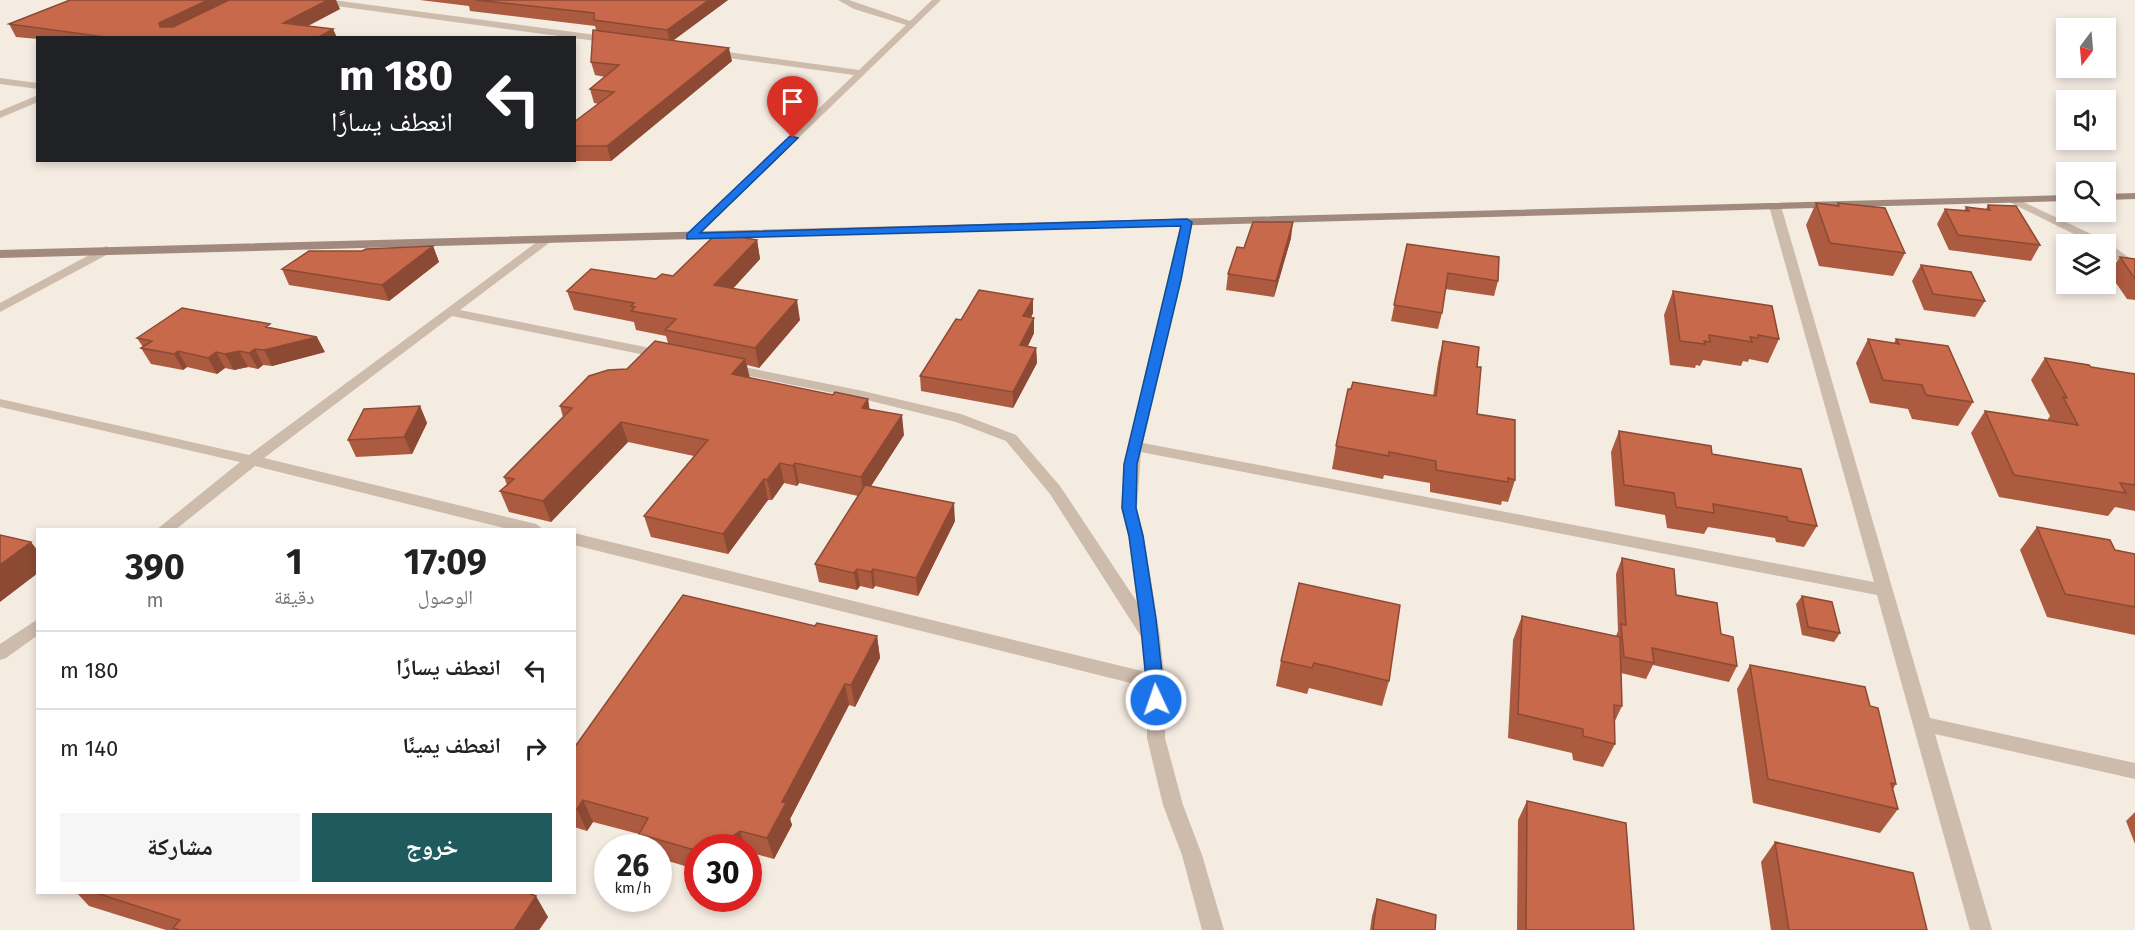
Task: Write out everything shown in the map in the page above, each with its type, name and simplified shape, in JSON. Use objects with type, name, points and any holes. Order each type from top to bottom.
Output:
[{"type":"street","points":[[315,0],[624,41]]},
{"type":"street","points":[[842,0],[856,7],[912,24]]},
{"type":"street","points":[[690,237],[937,0]]},
{"type":"street","points":[[707,52],[861,73]]},
{"type":"street","points":[[0,81],[36,86]]},
{"type":"street","points":[[0,115],[36,99]]},
{"type":"street","points":[[2116,197],[2135,196]]},
{"type":"street","points":[[0,254],[2056,198]]},
{"type":"street","points":[[2013,200],[2082,234]]},
{"type":"street","points":[[1775,206],[1981,930]]},
{"type":"street","points":[[1187,222],[1131,464],[1129,508],[1151,637],[1156,682],[1156,738],[1173,805],[1192,855],[1213,930]]},
{"type":"street","points":[[167,528],[252,460],[545,240]]},
{"type":"street","points":[[0,308],[106,250]]},
{"type":"street","points":[[2116,254],[2135,268]]},
{"type":"street","points":[[450,312],[680,358]]},
{"type":"street","points":[[715,366],[896,403],[960,419],[1011,438],[1055,490],[1151,637]]},
{"type":"street","points":[[0,403],[252,460],[528,528]]},
{"type":"street","points":[[1135,446],[1883,590]]},
{"type":"street","points":[[576,539],[1156,682]]},
{"type":"street","points":[[0,653],[36,626]]},
{"type":"street","points":[[1922,724],[2135,771]]},
{"type":"building","points":[[70,0],[208,0],[159,23],[160,27],[173,27],[229,0],[328,0],[283,23],[333,29],[321,36],[97,36],[9,24]]},
{"type":"building","points":[[476,0],[709,0],[667,30],[594,20],[594,13]]},
{"type":"building","points":[[593,30],[729,48],[607,146],[576,146],[576,120],[614,92],[590,89],[619,65],[591,62]]},
{"type":"building","points":[[1816,203],[1885,208],[1905,253],[1830,243]]},
{"type":"building","points":[[1988,205],[2016,206],[2040,245],[1958,235],[1945,209],[1969,211],[1966,207],[1990,210]]},
{"type":"building","points":[[1253,222],[1293,222],[1276,281],[1228,274],[1237,247],[1244,248]]},
{"type":"building","points":[[717,233],[757,240],[714,285],[797,300],[755,348],[665,330],[676,319],[631,311],[635,307],[631,306],[634,303],[567,291],[591,269],[656,279],[662,274],[673,276]]},
{"type":"building","points":[[1407,244],[1499,257],[1498,281],[1448,273],[1442,313],[1394,305]]},
{"type":"building","points":[[433,246],[382,285],[282,269],[309,251],[362,251]]},
{"type":"building","points":[[2120,257],[2135,259],[2135,279]]},
{"type":"building","points":[[1921,265],[1971,272],[1985,301],[1933,294]]},
{"type":"building","points":[[979,290],[1033,299],[1023,316],[1034,318],[1020,345],[1036,348],[1013,392],[920,376],[956,319],[961,320]]},
{"type":"building","points":[[1673,291],[1772,306],[1779,339],[1758,335],[1758,338],[1750,337],[1752,342],[1709,335],[1710,342],[1704,341],[1705,344],[1680,341]]},
{"type":"building","points":[[182,308],[270,324],[266,327],[317,337],[264,350],[255,349],[249,353],[216,352],[208,358],[178,351],[174,354],[141,348],[152,341],[137,338]]},
{"type":"building","points":[[1868,339],[1899,344],[1896,339],[1948,346],[1973,402],[1926,395],[1922,385],[1883,380]]},
{"type":"building","points":[[655,341],[745,359],[732,374],[833,395],[835,392],[868,399],[862,408],[902,415],[861,477],[795,463],[793,466],[780,463],[767,480],[764,479],[723,534],[644,516],[708,440],[621,422],[543,501],[500,491],[514,479],[504,477],[572,408],[560,406],[589,376],[608,370],[627,369]]},
{"type":"building","points":[[1443,341],[1479,347],[1477,367],[1481,367],[1477,414],[1515,420],[1515,480],[1508,478],[1508,482],[1436,470],[1436,461],[1389,452],[1389,456],[1336,446],[1348,389],[1351,389],[1353,382],[1436,396]]},
{"type":"building","points":[[2045,358],[2135,374],[2135,485],[2120,483],[2126,493],[2014,475],[1985,411],[2078,425],[2063,397],[2067,398]]},
{"type":"building","points":[[420,406],[404,437],[348,440],[364,409]]},
{"type":"building","points":[[1619,431],[1711,446],[1712,454],[1801,469],[1817,526],[1788,521],[1787,517],[1713,504],[1714,513],[1676,507],[1674,493],[1624,485]]},
{"type":"building","points":[[865,485],[954,503],[916,578],[873,569],[871,572],[857,569],[854,573],[815,564]]},
{"type":"building","points":[[2037,527],[2110,540],[2115,550],[2135,554],[2135,607],[2065,594]]},
{"type":"building","points":[[0,535],[31,542],[0,565]]},
{"type":"building","points":[[1622,558],[1674,569],[1676,595],[1717,603],[1721,634],[1733,637],[1737,666],[1652,648],[1654,663],[1624,657],[1621,624],[1626,625]]},
{"type":"building","points":[[1299,583],[1400,605],[1389,681],[1314,663],[1312,668],[1281,661]]},
{"type":"building","points":[[683,595],[815,626],[817,623],[877,636],[851,685],[845,684],[782,802],[786,803],[767,838],[762,837],[762,834],[740,831],[736,834],[684,834],[684,847],[672,844],[672,834],[639,834],[648,818],[583,800],[576,809],[576,745]]},
{"type":"building","points":[[1802,596],[1832,602],[1840,633],[1808,627]]},
{"type":"building","points":[[1522,616],[1620,637],[1622,706],[1614,705],[1615,744],[1583,736],[1583,729],[1518,714]]},
{"type":"building","points":[[1750,665],[1865,687],[1870,706],[1878,708],[1896,784],[1891,783],[1898,809],[1768,779]]},
{"type":"building","points":[[1527,801],[1626,823],[1634,930],[1526,930]]},
{"type":"building","points":[[1775,842],[1913,873],[1927,930],[1789,930]]},
{"type":"building","points":[[99,894],[530,894],[536,896],[514,930],[180,930],[173,928],[180,920]]},
{"type":"building","points":[[1377,899],[1436,915],[1435,930],[1373,930]]},
{"type":"route","points":[[793,138],[690,237],[1187,222],[1131,464],[1129,508],[1136,536],[1148,619],[1156,700]]}]
